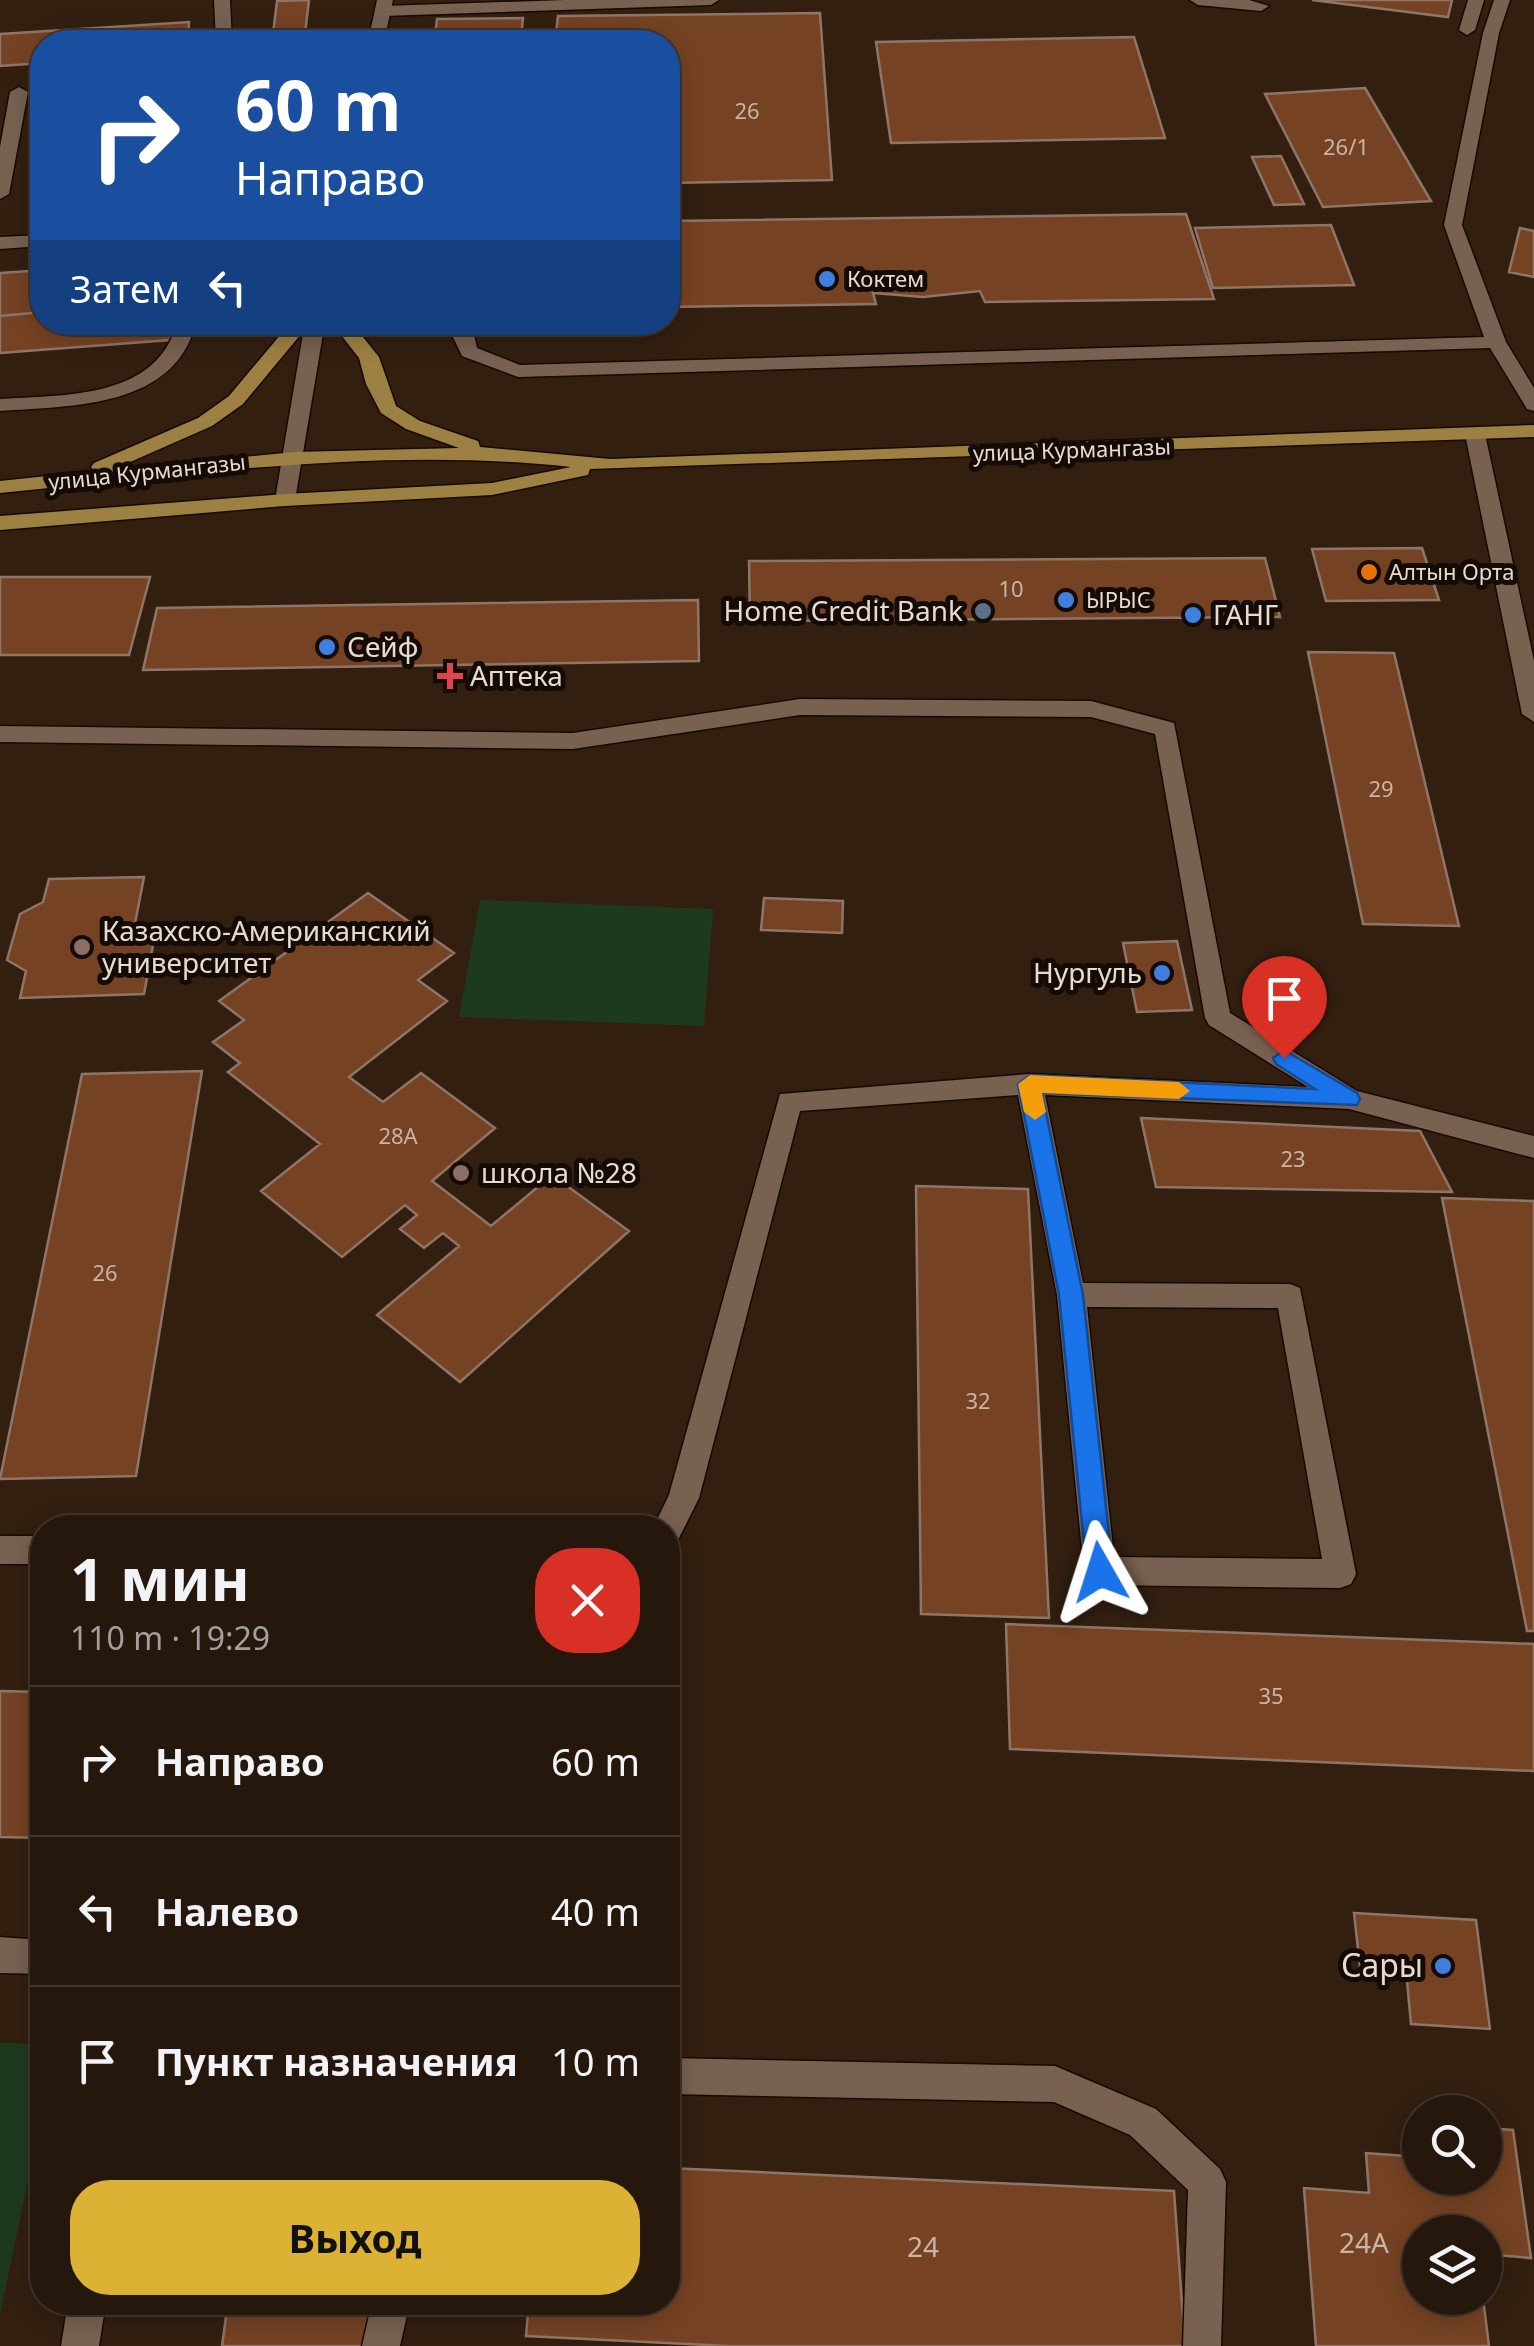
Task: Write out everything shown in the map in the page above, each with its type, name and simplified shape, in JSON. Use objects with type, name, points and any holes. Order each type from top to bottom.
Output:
[{"type":"main road","points":[[66,480],[205,422],[236,400],[291,335]]},
{"type":"main road","points":[[351,335],[369,357],[388,409],[442,438],[501,453]]},
{"type":"main road","name":"улица Курмангазы","points":[[0,487],[294,458],[501,453],[610,465],[1534,431]]},
{"type":"main road","name":"улица Курмангазы","points":[[0,523],[492,488],[610,465]]},
{"type":"street","points":[[222,0],[223,30]]},
{"type":"street","points":[[379,30],[384,5],[710,0]]},
{"type":"street","points":[[1198,0],[1261,6]]},
{"type":"street","points":[[1468,30],[1476,0]]},
{"type":"street","points":[[1502,0],[1491,32],[1453,225],[1496,342],[1534,405]]},
{"type":"street","points":[[0,94],[30,91]]},
{"type":"street","points":[[0,194],[20,92]]},
{"type":"street","points":[[0,243],[30,242]]},
{"type":"street","points":[[0,405],[104,396],[142,382],[179,351],[183,335]]},
{"type":"street","points":[[285,500],[313,335]]},
{"type":"street","points":[[462,335],[470,352],[518,372],[1496,342]]},
{"type":"street","points":[[1476,434],[1534,714]]},
{"type":"street","points":[[0,734],[573,741],[800,706],[1091,709],[1166,729],[1218,1018],[1349,1099]]},
{"type":"street","points":[[1030,1084],[1071,1295],[1100,1572],[1340,1574],[1290,1296],[1071,1295]]},
{"type":"street","points":[[675,1515],[684,1498],[790,1101],[1030,1084],[1349,1099],[1534,1146]]},
{"type":"street","points":[[0,1550],[30,1550]]},
{"type":"street","points":[[0,1954],[30,1956]]},
{"type":"street","points":[[680,2076],[1055,2084],[1143,2122],[1206,2182],[1202,2346]]},
{"type":"street","points":[[80,2346],[85,2315]]},
{"type":"street","points":[[382,2346],[388,2315]]},
{"type":"green space","points":[[480,900],[713,909],[704,1026],[459,1017]]},
{"type":"green space","points":[[0,2043],[30,2044],[30,2171],[0,2315]]},
{"type":"building","points":[[309,0],[305,30],[273,30],[277,1]]},
{"type":"building","points":[[1312,0],[1452,0],[1448,17]]},
{"type":"building","points":[[820,13],[832,180],[680,183],[680,30],[556,30],[558,16]]},
{"type":"building","points":[[523,18],[522,30],[436,30],[437,19]]},
{"type":"building","points":[[189,22],[189,30],[63,30]]},
{"type":"building","points":[[30,32],[30,64],[0,66],[0,34]]},
{"type":"building","points":[[1134,37],[1165,138],[891,143],[876,42]]},
{"type":"building","points":[[1365,88],[1431,201],[1323,207],[1265,94]]},
{"type":"building","points":[[1281,156],[1304,204],[1274,205],[1252,157]]},
{"type":"building","points":[[1186,214],[1214,299],[985,302],[980,291],[923,297],[873,293],[876,304],[680,307],[680,221]]},
{"type":"building","points":[[1331,225],[1354,285],[1213,288],[1195,228]]},
{"type":"building","points":[[1520,228],[1534,231],[1534,277],[1509,272]]},
{"type":"building","points":[[30,271],[30,313],[0,316],[0,273]]},
{"type":"building","points":[[30,313],[30,335],[170,335],[170,340],[0,353],[0,316]]},
{"type":"building","points":[[1422,548],[1439,600],[1326,601],[1312,549]]},
{"type":"building","points":[[1265,558],[1280,617],[750,621],[749,561]]},
{"type":"building","points":[[0,577],[150,577],[129,655],[0,655]]},
{"type":"building","points":[[698,600],[699,661],[143,670],[157,608]]},
{"type":"building","points":[[1308,652],[1394,653],[1459,926],[1363,924]]},
{"type":"building","name":"Казахско-Американский университет","points":[[144,877],[133,934],[155,934],[144,994],[20,998],[26,971],[7,960],[20,914],[43,902],[49,879]]},
{"type":"building","points":[[368,893],[454,953],[418,980],[447,1001],[349,1077],[383,1102],[421,1073],[495,1128],[432,1181],[491,1226],[552,1175],[629,1231],[460,1382],[377,1315],[459,1246],[443,1233],[424,1248],[400,1229],[417,1215],[405,1205],[342,1257],[261,1191],[320,1144],[228,1072],[240,1063],[213,1042],[244,1020],[219,1001]]},
{"type":"building","points":[[764,898],[843,901],[842,933],[761,930]]},
{"type":"building","points":[[1177,941],[1192,1010],[1137,1012],[1123,943]]},
{"type":"building","points":[[202,1071],[136,1476],[0,1479],[82,1074]]},
{"type":"building","points":[[1141,1118],[1420,1131],[1452,1192],[1156,1187]]},
{"type":"building","points":[[916,1186],[1028,1189],[1049,1618],[921,1614]]},
{"type":"building","points":[[1442,1198],[1534,1201],[1534,1631],[1527,1631]]},
{"type":"building","points":[[1006,1624],[1534,1644],[1534,1771],[1010,1749]]},
{"type":"building","points":[[0,1691],[30,1692],[30,1838],[0,1837]]},
{"type":"building","points":[[1354,1913],[1476,1920],[1490,2029],[1411,2024],[1406,1970],[1360,1967]]},
{"type":"building","points":[[1502,2129],[1513,2130],[1531,2258],[1502,2255],[1502,2215],[1402,2215],[1402,2315],[1485,2315],[1489,2346],[1316,2346],[1304,2188],[1369,2193],[1366,2153],[1402,2156],[1402,2195],[1502,2195]]},
{"type":"building","points":[[680,2169],[1174,2191],[1185,2346],[727,2346],[526,2336],[528,2315],[680,2315]]},
{"type":"building","points":[[226,2315],[369,2315],[365,2346],[222,2346]]},
{"type":"slow traffic","points":[[1035,1112],[1030,1084],[1179,1091]]},
{"type":"place","name":"Коктем","points":[[827,279]]},
{"type":"place","name":"Алтын Орта","points":[[1369,572]]},
{"type":"place","name":"ЫРЫС","points":[[1066,600]]},
{"type":"place","name":"Home Credit Bank","points":[[983,611]]},
{"type":"place","name":"ГАНГ","points":[[1193,615]]},
{"type":"place","name":"Сейф","points":[[327,647]]},
{"type":"place","name":"Аптека","points":[[450,676]]},
{"type":"place","name":"Казахско-Американский университет","points":[[82,947]]},
{"type":"place","name":"Нургуль","points":[[1162,973]]},
{"type":"place","name":"школа №28","points":[[461,1173]]},
{"type":"place","name":"Сары","points":[[1443,1966]]},
{"type":"route","points":[[1100,1572],[1071,1295],[1030,1084],[1349,1099],[1284,1058]]}]
